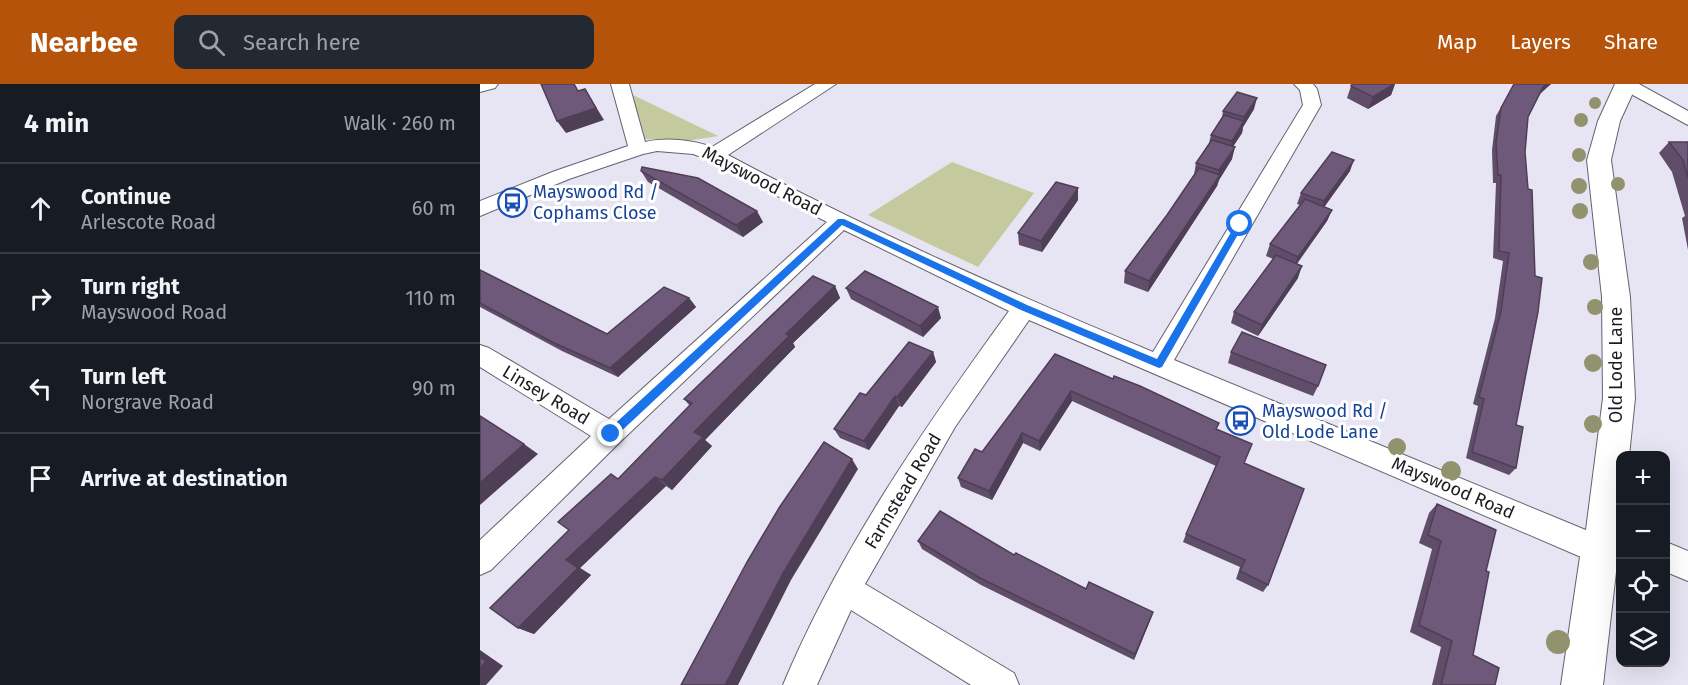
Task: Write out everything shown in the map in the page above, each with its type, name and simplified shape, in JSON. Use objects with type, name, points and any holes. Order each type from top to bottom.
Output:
[{"type":"street","points":[[480,87],[489,84]]},
{"type":"street","points":[[620,84],[638,149]]},
{"type":"street","points":[[714,155],[827,84]]},
{"type":"street","points":[[1159,364],[1312,105],[1308,89],[1303,84]]},
{"type":"street","points":[[1626,84],[1688,119]]},
{"type":"street","name":"Old Lode Lane","points":[[1582,685],[1608,539],[1619,398],[1616,297],[1599,160],[1609,121],[1626,84]]},
{"type":"street","name":"Mayswood Road","points":[[480,208],[562,175],[638,149],[672,145],[696,148],[714,155],[841,221],[1024,308],[1159,364],[1608,539]]},
{"type":"street","points":[[480,560],[611,434],[841,221]]},
{"type":"street","name":"Farmstead Road","points":[[800,685],[845,590],[946,419],[1024,308]]},
{"type":"street","name":"Linsey Road","points":[[480,355],[611,434]]},
{"type":"street","points":[[1670,559],[1688,566]]},
{"type":"street","points":[[845,590],[1002,685]]},
{"type":"green space","points":[[631,94],[718,136],[687,141],[645,139]]},
{"type":"green space","points":[[952,162],[1034,193],[978,267],[868,215]]},
{"type":"building","points":[[541,84],[574,84],[578,91],[585,89],[596,108],[557,121]]},
{"type":"building","points":[[1352,84],[1394,84],[1373,97],[1351,86]]},
{"type":"building","points":[[1514,84],[1547,84],[1543,87],[1528,117],[1525,152],[1528,189],[1532,190],[1535,276],[1542,278],[1538,312],[1516,425],[1523,427],[1516,468],[1472,452],[1484,399],[1479,397],[1501,311],[1509,253],[1499,251],[1501,175],[1498,175],[1496,142],[1501,108]]},
{"type":"building","points":[[1237,92],[1257,98],[1244,117],[1223,111]]},
{"type":"building","points":[[1224,115],[1244,121],[1232,141],[1211,135]]},
{"type":"building","points":[[1212,140],[1235,147],[1219,170],[1196,163]]},
{"type":"building","points":[[1669,142],[1688,142],[1688,178],[1683,160]]},
{"type":"building","points":[[1332,152],[1354,160],[1324,201],[1301,193]]},
{"type":"building","points":[[642,167],[698,178],[757,211],[736,225],[641,171]]},
{"type":"building","points":[[1199,168],[1220,175],[1149,281],[1125,271],[1167,215]]},
{"type":"building","points":[[1056,182],[1078,188],[1041,241],[1018,233]]},
{"type":"building","points":[[1305,199],[1332,210],[1298,257],[1270,244]]},
{"type":"building","points":[[1276,255],[1302,266],[1262,325],[1234,312]]},
{"type":"building","points":[[480,270],[607,334],[664,287],[689,298],[610,368],[552,342],[480,303]]},
{"type":"building","points":[[865,271],[938,307],[920,326],[846,288]]},
{"type":"building","points":[[813,276],[835,286],[786,334],[789,336],[694,432],[703,437],[662,480],[655,477],[566,560],[578,568],[518,628],[490,608],[569,530],[558,522],[611,474],[618,479],[692,403],[684,399]]},
{"type":"building","points":[[1242,332],[1326,365],[1318,386],[1231,352]]},
{"type":"building","points":[[909,342],[933,352],[897,397],[895,396],[864,441],[834,429],[860,393],[866,395]]},
{"type":"building","points":[[1055,354],[1113,379],[1114,376],[1140,386],[1219,423],[1216,429],[1252,444],[1244,463],[1304,489],[1268,585],[1240,571],[1245,560],[1186,534],[1220,457],[1071,391],[1039,441],[1022,433],[989,491],[958,478],[975,449],[982,452]]},
{"type":"building","points":[[480,416],[524,444],[480,483]]},
{"type":"building","points":[[824,442],[852,459],[783,573],[725,685],[681,685],[747,562],[779,508]]},
{"type":"building","points":[[1437,504],[1496,530],[1486,571],[1489,572],[1473,655],[1499,668],[1495,685],[1441,685],[1452,641],[1419,625],[1441,541],[1428,535]]},
{"type":"building","points":[[940,511],[1014,555],[1016,553],[1086,589],[1089,582],[1153,612],[1135,654],[978,577],[918,541]]},
{"type":"building","points":[[480,657],[486,661],[480,668]]},
{"type":"place","name":"Mayswood Rd / Cophams Close","points":[[512,202]]},
{"type":"place","name":"Mayswood Rd / Old Lode Lane","points":[[1241,421]]},
{"type":"route","points":[[611,434],[841,221],[1024,308],[1159,364],[1240,224]]}]
